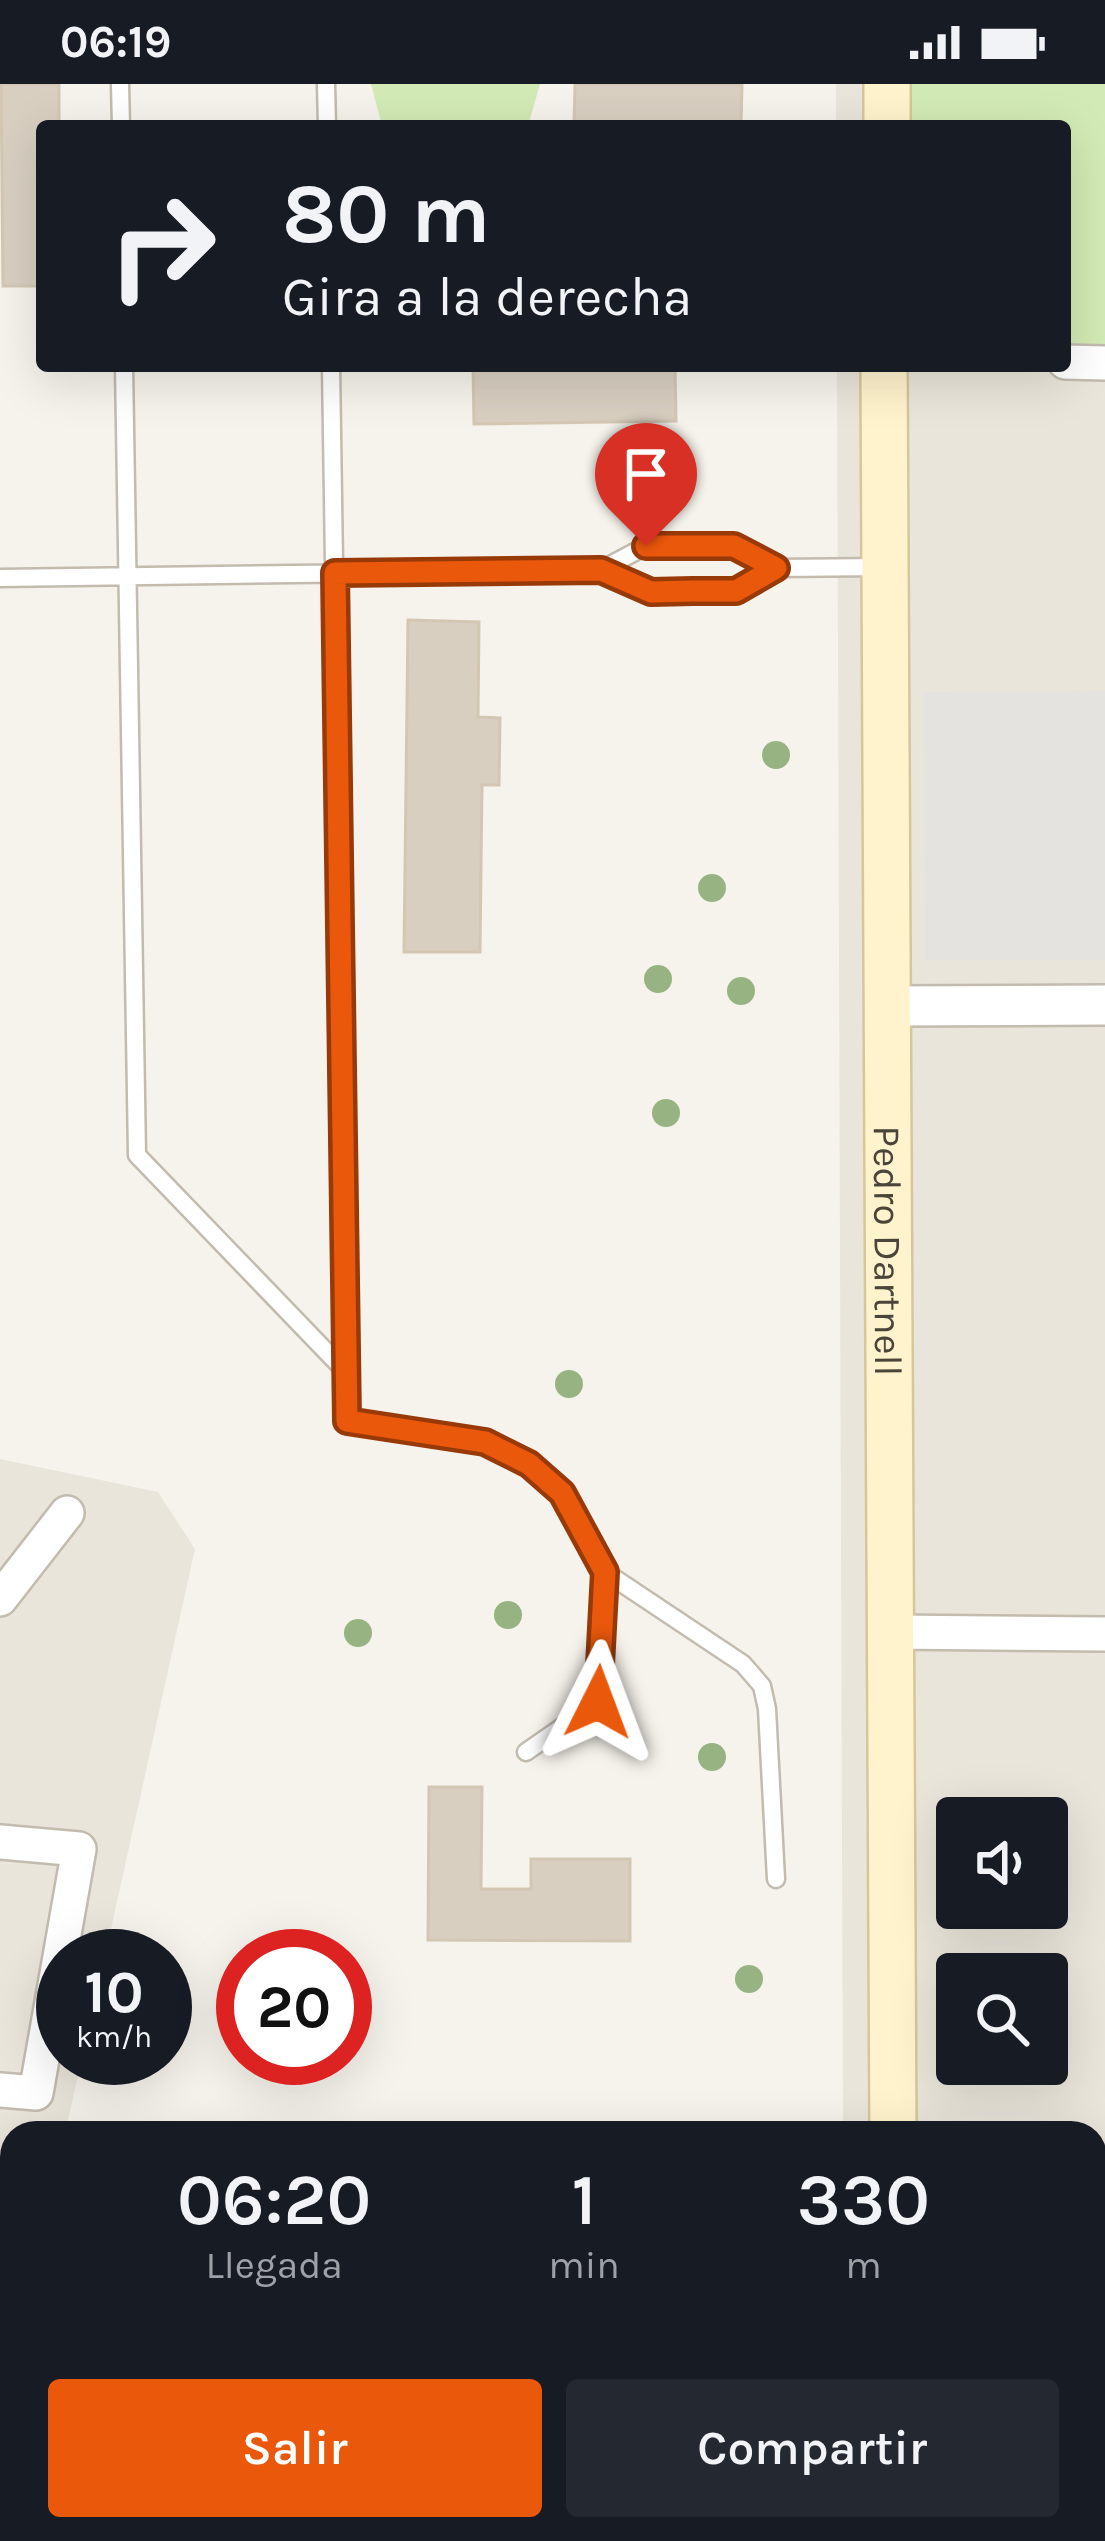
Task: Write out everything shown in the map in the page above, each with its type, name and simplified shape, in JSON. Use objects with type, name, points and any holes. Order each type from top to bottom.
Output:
[{"type":"main road","points":[[886,120],[887,84]]},
{"type":"main road","name":"Pedro Dartnell","points":[[884,372],[893,2121]]},
{"type":"street","points":[[1071,362],[1105,362]]},
{"type":"street","points":[[888,1006],[1105,1005]]},
{"type":"street","points":[[0,1598],[67,1514]]},
{"type":"street","points":[[891,1632],[1105,1634]]},
{"type":"street","points":[[0,1842],[79,1850],[36,2093],[0,2090]]},
{"type":"lane","points":[[120,84],[121,120]]},
{"type":"lane","points":[[326,84],[327,120]]},
{"type":"lane","points":[[124,372],[137,1155],[345,1371]]},
{"type":"lane","points":[[331,372],[347,1421],[485,1442],[529,1464],[562,1493],[605,1572],[743,1664],[762,1686],[767,1709],[776,1879]]},
{"type":"lane","points":[[601,570],[646,546],[734,546],[776,568],[886,567]]},
{"type":"lane","points":[[0,578],[601,570],[651,592],[736,591],[776,568]]},
{"type":"lane","points":[[526,1752],[598,1702],[605,1572]]},
{"type":"shaded area","points":[[836,84],[1105,84],[1105,2121],[843,2121],[837,372],[1071,372],[1071,120],[836,120]]},
{"type":"shaded area","points":[[1105,691],[1105,960],[925,960],[924,692]]},
{"type":"shaded area","points":[[0,1459],[158,1492],[195,1549],[111,1929],[36,1929],[36,2085],[76,2085],[68,2121],[0,2121]]},
{"type":"green space","points":[[371,84],[540,84],[530,120],[380,120]]},
{"type":"green space","points":[[896,84],[1105,84],[1105,345],[1071,345],[1071,120],[896,120]]},
{"type":"building","points":[[1,84],[59,84],[59,120],[36,120],[36,286],[3,286]]},
{"type":"building","points":[[575,84],[742,84],[741,120],[574,120]]},
{"type":"building","points":[[473,372],[675,372],[676,421],[474,424]]},
{"type":"building","points":[[408,620],[479,622],[478,717],[500,718],[499,785],[482,785],[480,952],[404,952]]},
{"type":"building","points":[[429,1787],[482,1787],[481,1889],[531,1889],[531,1859],[630,1859],[630,1941],[428,1940]]},
{"type":"route","points":[[598,1702],[605,1572],[562,1493],[529,1464],[485,1442],[347,1421],[335,573],[601,570],[651,592],[736,591],[776,568],[734,546],[646,546]]}]
